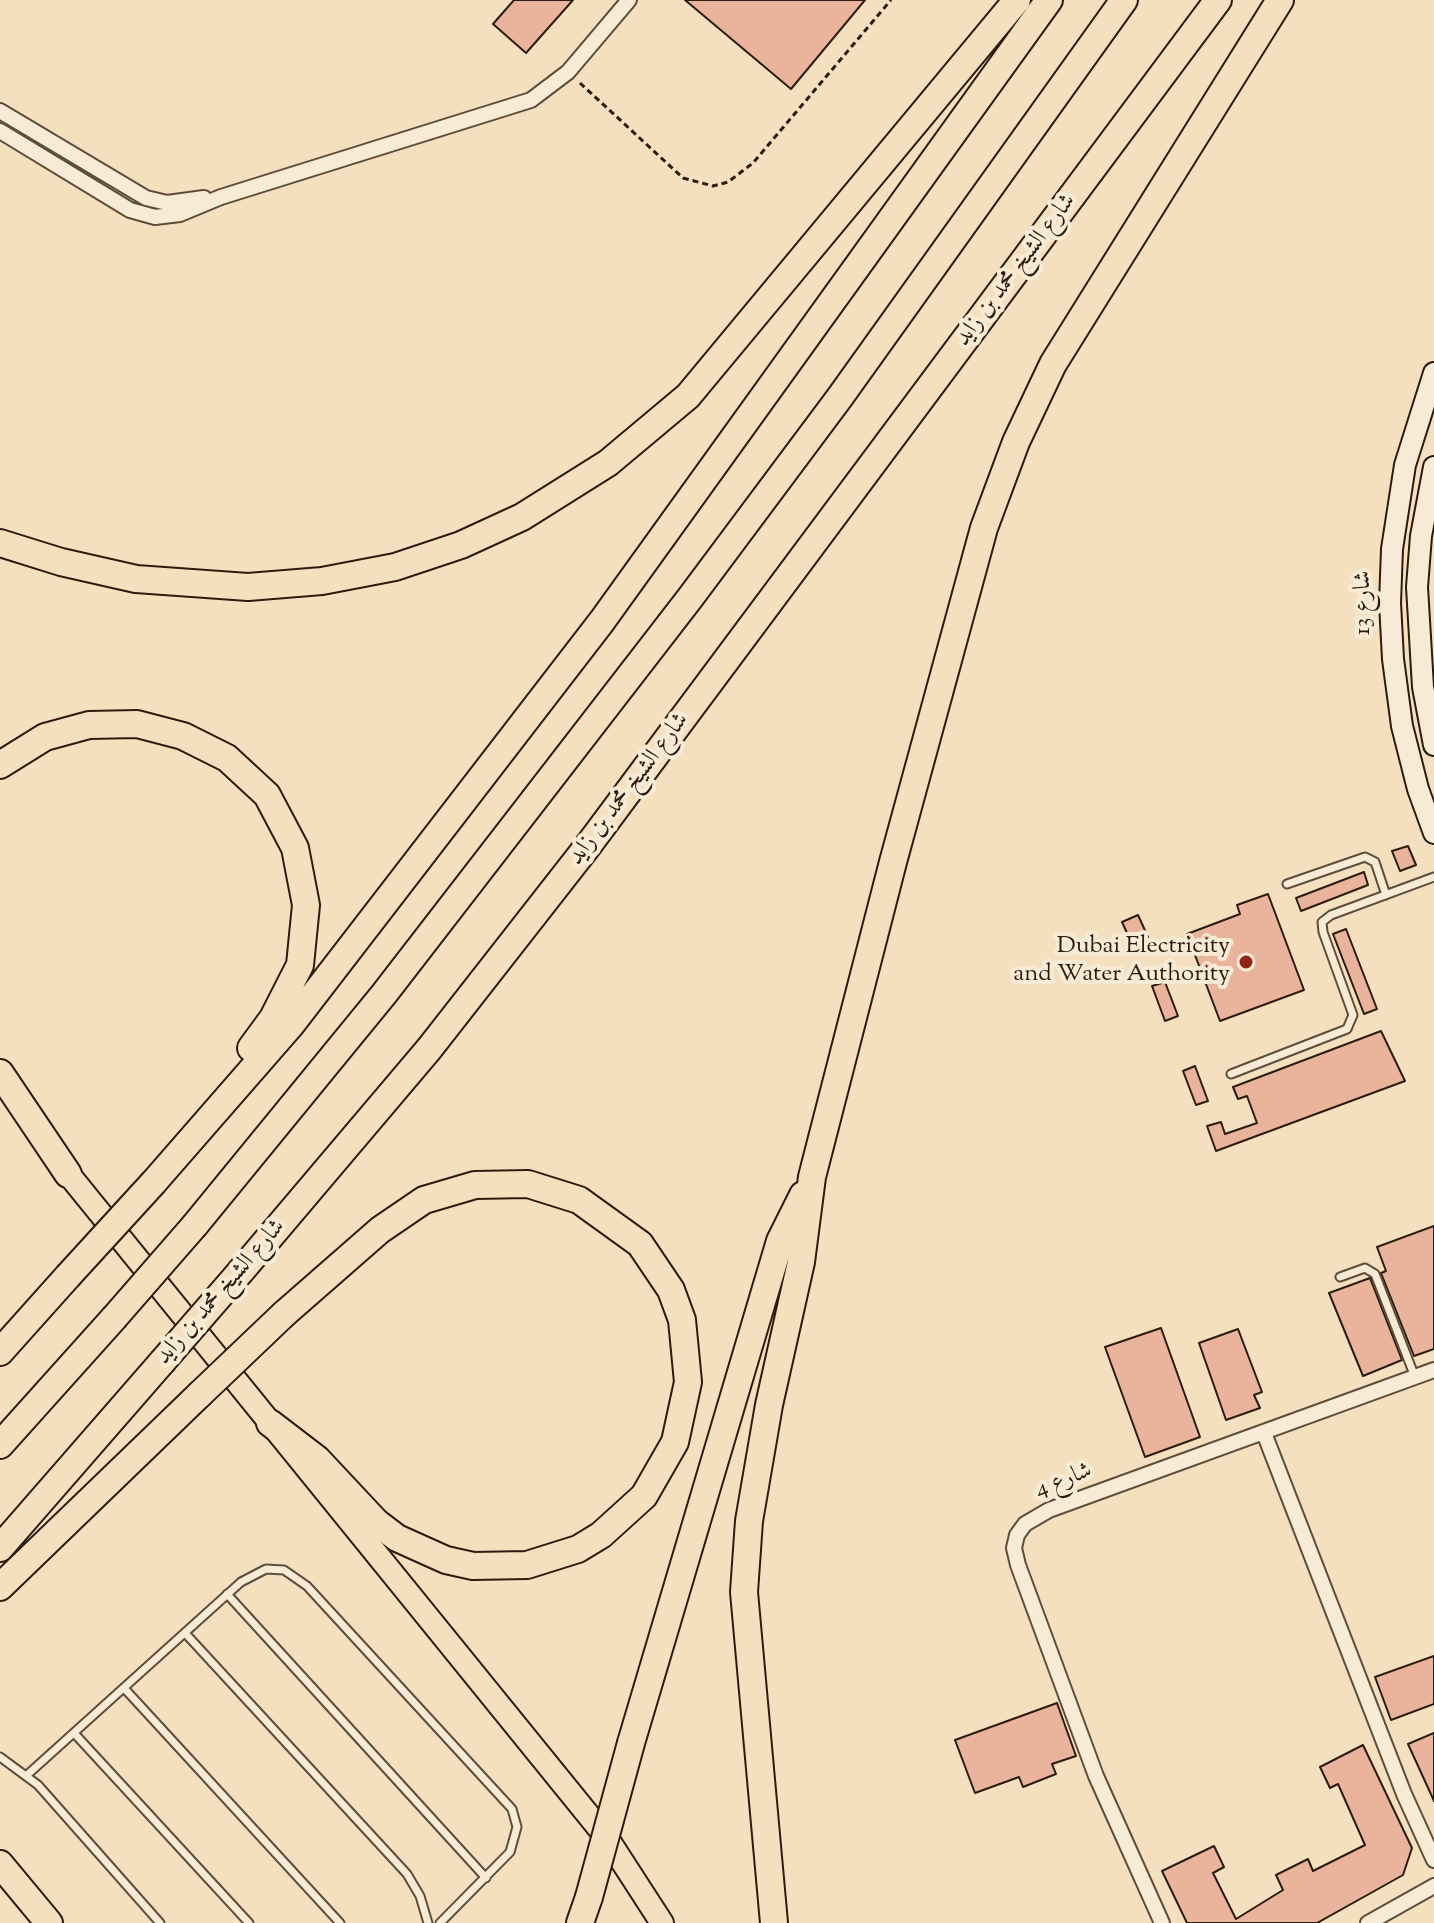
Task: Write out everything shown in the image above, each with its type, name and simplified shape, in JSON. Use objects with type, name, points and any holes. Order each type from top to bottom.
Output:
[{"type":"highway","points":[[0,543],[98,572],[173,584],[248,587],[359,575],[461,545],[522,517],[580,483],[636,442],[711,371],[1017,0]]},
{"type":"highway","points":[[0,1352],[174,1162],[290,1026],[602,621],[1049,0]]},
{"type":"highway","points":[[0,1445],[195,1225],[384,994],[681,610],[840,397],[1124,0]]},
{"type":"highway","name":"شارع الشيخ محمد بن زايد","points":[[0,1548],[429,1049],[577,859],[1218,0]]},
{"type":"highway","points":[[774,1923],[744,1592],[749,1521],[769,1405],[801,1262],[812,1177],[942,676],[984,528],[1016,442],[1053,364],[1280,0]]},
{"type":"highway","points":[[0,527],[66,553],[98,572]]},
{"type":"highway","points":[[0,765],[45,737],[89,725],[137,724],[183,736],[227,758],[267,795],[295,848],[306,905],[300,965],[273,1018],[187,1128],[174,1162]]},
{"type":"highway","points":[[0,1073],[68,1174]]},
{"type":"highway","points":[[580,1923],[780,1241],[812,1177]]},
{"type":"highway","points":[[0,1587],[284,1314],[380,1230],[424,1200],[475,1185],[528,1184],[579,1200],[640,1244],[671,1290],[682,1320],[688,1382],[675,1442],[644,1496],[622,1519],[589,1542],[553,1558],[527,1565],[473,1566],[434,1555],[397,1538],[376,1522],[317,1459],[270,1423]]},
{"type":"highway","points":[[0,1864],[49,1923]]},
{"type":"main road","points":[[0,1093],[607,1838],[662,1923]]},
{"type":"street","points":[[0,131],[110,199],[143,214],[180,214],[221,197],[531,100],[568,72],[629,0]]},
{"type":"street","points":[[0,111],[146,198],[178,203],[221,197]]},
{"type":"street","name":"شارع 13","points":[[1434,373],[1405,465],[1392,549],[1390,603],[1394,671],[1402,726],[1418,789],[1434,833]]},
{"type":"street","points":[[1434,467],[1421,536],[1417,587],[1423,687],[1434,745]]},
{"type":"street","name":"شارع 4","points":[[1162,1923],[1096,1776],[1018,1565],[1014,1548],[1017,1535],[1025,1524],[1049,1510],[1434,1370]]},
{"type":"street","points":[[1264,1433],[1404,1794],[1434,1860]]},
{"type":"street","points":[[1368,1923],[1434,1886]]},
{"type":"lane","points":[[1287,884],[1365,857],[1375,862],[1386,895]]},
{"type":"lane","points":[[1231,1074],[1347,1029],[1353,1015],[1322,922],[1434,877]]},
{"type":"lane","points":[[1340,1277],[1365,1268],[1375,1274],[1416,1377]]},
{"type":"lane","points":[[27,1775],[248,1576],[266,1569],[284,1570],[301,1579],[506,1801],[517,1827],[514,1844],[486,1878],[440,1923]]},
{"type":"lane","points":[[227,1594],[486,1878]]},
{"type":"lane","points":[[185,1633],[407,1874],[420,1896],[428,1923]]},
{"type":"lane","points":[[124,1688],[340,1923]]},
{"type":"lane","points":[[74,1733],[249,1923]]},
{"type":"lane","points":[[0,1757],[27,1775],[160,1923]]},
{"type":"path","points":[[568,72],[683,178],[713,186],[742,174],[891,0]]},
{"type":"building","points":[[514,0],[573,0],[526,53],[493,24]]},
{"type":"building","points":[[685,0],[865,0],[791,89]]},
{"type":"building","points":[[1408,846],[1416,865],[1400,871],[1392,851]]},
{"type":"building","points":[[1364,872],[1368,885],[1301,911],[1296,898]]},
{"type":"building","name":"Dubai Electricity and Water Authority","points":[[1268,894],[1304,990],[1220,1021],[1187,934],[1240,914],[1237,905]]},
{"type":"building","points":[[1138,915],[1148,937],[1132,944],[1122,922]]},
{"type":"building","points":[[1346,929],[1377,1009],[1364,1014],[1333,934]]},
{"type":"building","points":[[1165,982],[1178,1016],[1165,1021],[1152,986]]},
{"type":"building","points":[[1381,1031],[1405,1081],[1216,1151],[1207,1126],[1221,1122],[1225,1134],[1257,1123],[1247,1096],[1238,1099],[1233,1087]]},
{"type":"building","points":[[1195,1066],[1208,1101],[1196,1105],[1183,1071]]},
{"type":"building","points":[[1434,1226],[1434,1349],[1414,1356],[1381,1273],[1386,1271],[1377,1247]]},
{"type":"building","points":[[1370,1278],[1402,1360],[1363,1376],[1329,1293]]},
{"type":"building","points":[[1161,1328],[1200,1437],[1145,1457],[1105,1347]]},
{"type":"building","points":[[1238,1329],[1262,1392],[1254,1395],[1260,1408],[1226,1420],[1199,1343]]},
{"type":"building","points":[[1434,1656],[1434,1704],[1391,1720],[1375,1677]]},
{"type":"building","points":[[1057,1703],[1076,1756],[1052,1764],[1056,1774],[1023,1787],[1019,1777],[975,1793],[955,1740]]},
{"type":"building","points":[[1434,1733],[1434,1801],[1408,1744]]},
{"type":"building","points":[[1363,1745],[1412,1848],[1403,1875],[1317,1923],[1187,1923],[1162,1871],[1214,1846],[1224,1867],[1213,1873],[1236,1919],[1283,1890],[1276,1875],[1308,1859],[1313,1871],[1365,1845],[1338,1784],[1330,1788],[1320,1767]]},
{"type":"place","name":"Dubai Electricity and Water Authority","points":[[1246,962]]}]
